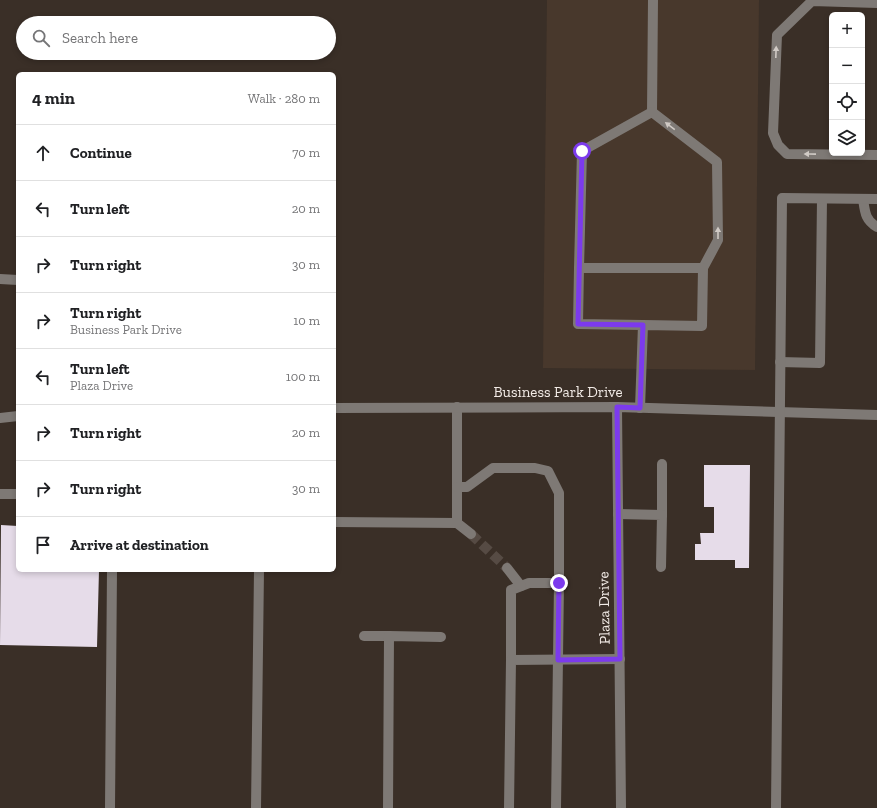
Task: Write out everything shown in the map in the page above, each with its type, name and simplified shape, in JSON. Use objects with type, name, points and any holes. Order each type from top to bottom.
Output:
[{"type":"street","points":[[652,0],[652,112]]},
{"type":"street","points":[[877,3],[812,1],[777,35],[773,133],[778,145],[786,154],[877,155]]},
{"type":"street","points":[[652,112],[718,162],[718,240],[703,268],[702,326],[578,324],[582,151],[652,112]]},
{"type":"street","points":[[776,808],[782,198],[877,199]]},
{"type":"street","points":[[780,362],[820,363],[822,199]]},
{"type":"street","points":[[863,199],[866,217],[877,227]]},
{"type":"street","points":[[579,268],[703,268]]},
{"type":"street","points":[[0,279],[16,280]]},
{"type":"street","points":[[640,408],[643,325]]},
{"type":"street","name":"Business Park Drive","points":[[336,408],[617,407],[877,415]]},
{"type":"street","name":"Plaza Drive","points":[[617,407],[621,808]]},
{"type":"street","points":[[457,408],[457,523]]},
{"type":"street","points":[[0,418],[16,416]]},
{"type":"street","points":[[661,567],[662,464]]},
{"type":"street","points":[[457,487],[467,487],[493,468],[535,468],[548,471],[559,493],[556,808]]},
{"type":"street","points":[[0,494],[16,494]]},
{"type":"street","points":[[618,514],[662,515]]},
{"type":"street","points":[[336,522],[457,523],[471,534]]},
{"type":"street","points":[[508,568],[521,586]]},
{"type":"street","points":[[110,808],[112,572]]},
{"type":"street","points":[[256,808],[259,572]]},
{"type":"street","points":[[509,808],[511,590],[529,583],[559,583]]},
{"type":"street","points":[[364,636],[441,637]]},
{"type":"street","points":[[388,808],[389,636]]},
{"type":"street","points":[[511,660],[620,659]]},
{"type":"shaded area","points":[[547,0],[759,0],[755,370],[543,368]]},
{"type":"building","points":[[704,465],[750,465],[749,568],[735,568],[735,560],[695,560],[695,544],[701,544],[700,533],[714,533],[714,507],[704,507]]},
{"type":"building","points":[[1,525],[16,526],[16,572],[99,572],[97,647],[0,645]]},
{"type":"tunnel","points":[[471,534],[507,568]]},
{"type":"route","points":[[559,583],[558,660],[620,659],[617,407],[640,408],[643,325],[578,324],[582,151]]}]
